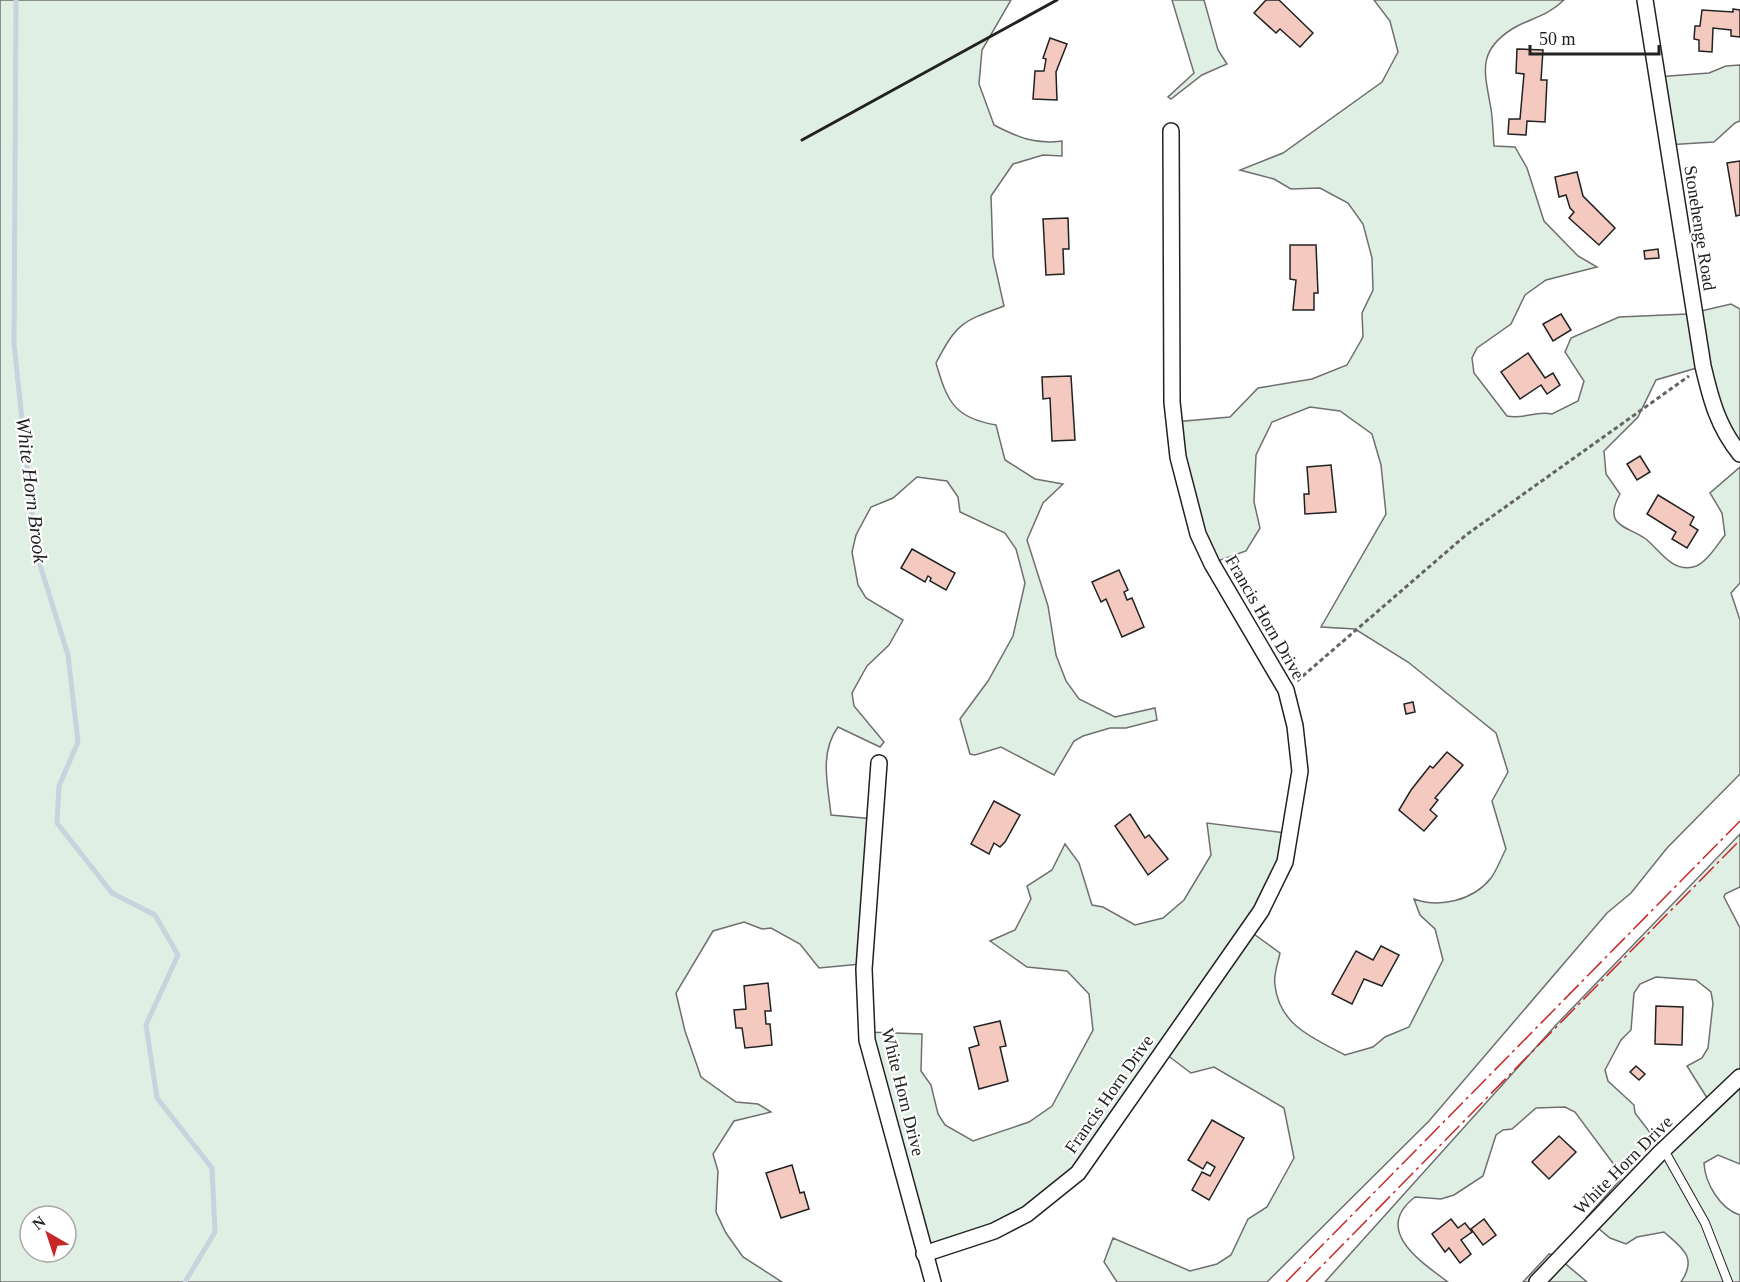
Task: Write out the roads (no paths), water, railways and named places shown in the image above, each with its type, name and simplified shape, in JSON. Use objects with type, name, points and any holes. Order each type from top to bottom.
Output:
[{"type":"street","name":"Stonehenge Road","points":[[1645,0],[1703,366],[1713,408],[1721,429],[1740,454]]},
{"type":"street","name":"Francis Horn Drive","points":[[924,1254],[994,1230],[1027,1214],[1078,1173],[1261,911],[1285,862],[1300,771],[1286,690],[1212,564],[1198,534],[1178,457],[1172,402],[1171,131]]},
{"type":"street","name":"White Horn Drive","points":[[879,763],[864,969],[867,1040],[933,1282]]},
{"type":"street","name":"White Horn Drive","points":[[1537,1282],[1664,1150],[1740,1077]]},
{"type":"lane","points":[[1664,1150],[1705,1223],[1728,1282]]},
{"type":"waterway","name":"White Horn Brook","points":[[16,0],[14,344],[36,552],[68,655],[78,742],[59,786],[57,823],[112,893],[155,915],[178,955],[146,1025],[157,1098],[212,1168],[215,1232],[185,1282]]}]
